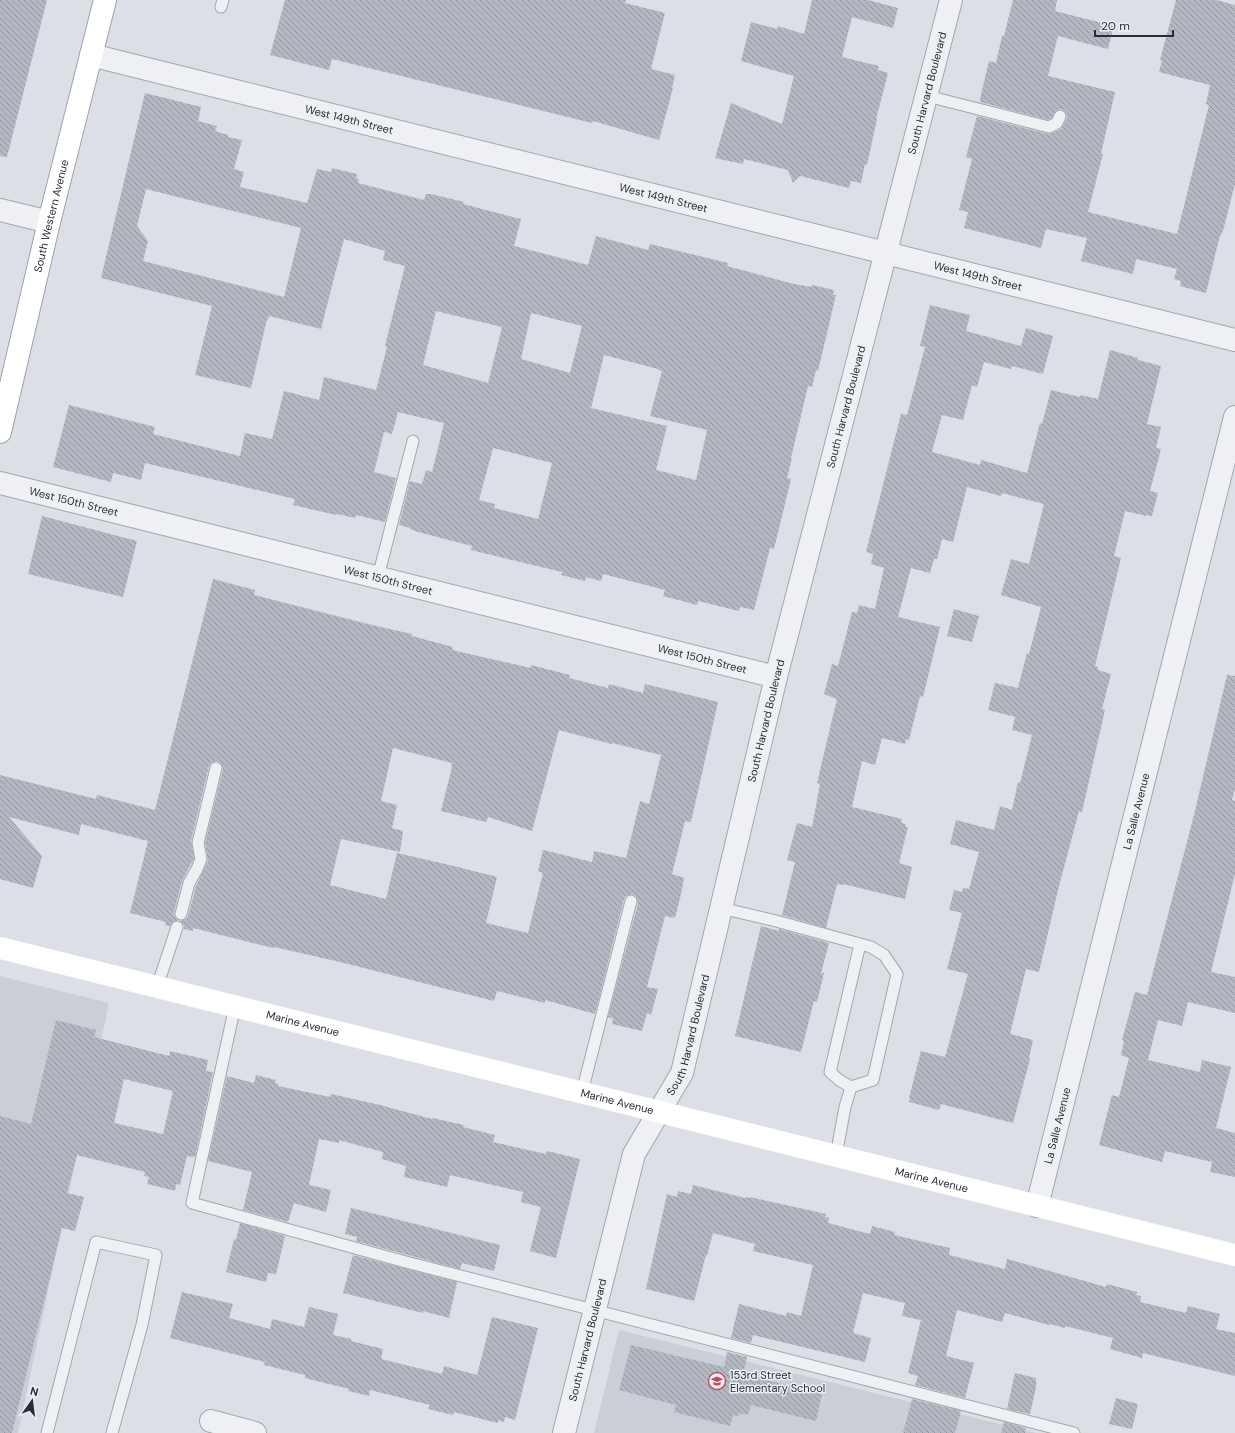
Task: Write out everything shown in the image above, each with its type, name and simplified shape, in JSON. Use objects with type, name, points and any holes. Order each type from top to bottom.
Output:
[{"type":"main road","name":"South Western Avenue","points":[[0,432],[49,222],[105,0]]},
{"type":"main road","name":"Marine Avenue","points":[[0,948],[1235,1255]]},
{"type":"street","name":"South Harvard Boulevard","points":[[564,1433],[634,1154],[682,1072],[776,677],[887,253],[951,0]]},
{"type":"street","name":"West 149th Street","points":[[92,55],[1235,340]]},
{"type":"street","points":[[0,210],[49,222]]},
{"type":"street","name":"La Salle Avenue","points":[[1037,1206],[1235,417]]},
{"type":"street","name":"West 150th Street","points":[[0,483],[776,677]]},
{"type":"street","points":[[211,1421],[255,1433]]},
{"type":"lane","points":[[927,96],[1049,127],[1057,123],[1060,116]]},
{"type":"lane","points":[[378,577],[413,441]]},
{"type":"lane","points":[[181,914],[189,883],[197,869],[200,859],[198,843],[216,768]]},
{"type":"lane","points":[[582,1092],[631,901]]},
{"type":"lane","points":[[721,908],[860,944],[871,947],[884,954],[897,974],[873,1080],[851,1087],[839,1080],[830,1072],[860,944]]},
{"type":"lane","points":[[157,987],[177,928]]},
{"type":"lane","points":[[235,1006],[192,1203],[402,1261],[1074,1433]]},
{"type":"lane","points":[[836,1156],[845,1107],[851,1087]]},
{"type":"lane","points":[[48,1433],[96,1242],[156,1255],[142,1325],[112,1433]]},
{"type":"shaded area","points":[[0,976],[109,1003],[18,1433],[0,1433]]},
{"type":"shaded area","name":"153rd Street Elementary School","points":[[619,1330],[1036,1433],[594,1433]]},
{"type":"building","points":[[0,0],[47,0],[7,157],[0,156]]},
{"type":"building","points":[[285,0],[626,0],[625,3],[665,13],[651,69],[675,75],[659,140],[593,121],[592,123],[332,59],[329,70],[270,55]]},
{"type":"building","points":[[812,0],[868,0],[898,8],[893,28],[852,17],[842,57],[879,66],[878,70],[888,73],[876,119],[867,165],[865,164],[861,183],[851,181],[849,188],[800,176],[793,183],[788,170],[744,159],[743,164],[715,158],[731,103],[782,124],[794,76],[741,61],[751,22],[777,29],[778,26],[804,34]]},
{"type":"building","points":[[1013,0],[1057,0],[1055,11],[1114,26],[1108,49],[1058,36],[1048,76],[1115,92],[1101,154],[1103,154],[1088,212],[1177,234],[1209,105],[1206,104],[1210,85],[1159,72],[1162,61],[1160,60],[1176,0],[1216,0],[1235,5],[1235,184],[1223,231],[1220,235],[1206,293],[1180,286],[1181,281],[1174,279],[1177,269],[1136,259],[1133,274],[1081,261],[1087,238],[1046,229],[1041,248],[964,228],[968,212],[959,210],[972,159],[966,157],[977,116],[1048,134],[1061,129],[1067,118],[1066,112],[1062,109],[1056,110],[1052,118],[1048,120],[980,102],[989,61],[996,63],[1002,36],[1004,36]]},
{"type":"building","points":[[145,93],[201,107],[198,121],[217,126],[215,131],[228,135],[228,137],[242,140],[234,169],[244,172],[240,187],[307,203],[317,169],[331,172],[332,168],[357,174],[356,178],[359,179],[358,183],[424,200],[426,194],[431,194],[521,219],[514,246],[588,265],[596,236],[648,250],[650,244],[728,263],[727,266],[794,284],[811,287],[812,285],[834,290],[833,295],[836,295],[818,371],[816,370],[812,387],[808,386],[787,478],[791,479],[774,549],[770,548],[754,610],[740,607],[739,611],[698,601],[697,605],[663,596],[665,590],[603,574],[601,581],[586,577],[585,581],[561,575],[562,572],[471,550],[472,546],[418,532],[399,525],[410,481],[422,484],[426,470],[432,472],[444,423],[398,412],[392,434],[384,432],[374,472],[396,478],[385,522],[356,515],[355,518],[336,515],[293,505],[295,499],[145,463],[141,480],[113,473],[111,482],[53,467],[69,405],[155,427],[153,434],[240,456],[245,433],[272,439],[284,391],[319,400],[324,377],[376,390],[387,347],[385,346],[405,266],[383,260],[385,251],[344,239],[321,329],[269,316],[268,320],[267,319],[251,388],[195,375],[212,306],[101,278]],"holes":[[[146,189],[301,228],[284,297],[143,261],[148,241],[137,226]],[[436,311],[502,327],[488,383],[423,365]],[[531,313],[582,326],[570,373],[521,359]],[[604,355],[662,371],[650,416],[707,430],[696,480],[656,470],[667,426],[591,408]],[[493,448],[552,463],[538,519],[494,508],[495,504],[479,500]]]},
{"type":"building","points":[[930,305],[970,315],[966,331],[1021,346],[1026,328],[1053,336],[1043,374],[1012,366],[1011,369],[984,362],[977,387],[972,385],[963,420],[942,415],[932,452],[980,465],[981,460],[1027,473],[1040,423],[1042,424],[1051,390],[1080,397],[1081,395],[1098,399],[1110,350],[1161,366],[1147,424],[1161,427],[1156,448],[1161,449],[1150,491],[1158,493],[1152,516],[1125,511],[1114,556],[1121,558],[1095,666],[1098,667],[1098,670],[1111,674],[1102,709],[1105,710],[1082,812],[1079,811],[1058,890],[1039,972],[1026,969],[1010,1034],[1033,1040],[1030,1059],[1013,1123],[941,1104],[939,1110],[909,1102],[909,1098],[921,1051],[945,1057],[968,974],[947,969],[962,913],[949,910],[954,890],[962,892],[963,888],[969,889],[979,852],[950,844],[956,820],[994,830],[1000,806],[1012,810],[1018,782],[1020,783],[1032,735],[1012,730],[1015,717],[988,710],[995,683],[1018,688],[1027,653],[1029,654],[1041,607],[1001,595],[1011,559],[1029,564],[1044,504],[1002,493],[1001,496],[967,487],[953,542],[942,539],[937,559],[934,559],[930,573],[911,568],[898,617],[940,627],[923,697],[920,696],[909,740],[906,739],[905,744],[882,738],[875,765],[862,761],[852,807],[902,819],[901,823],[906,824],[905,827],[908,827],[899,863],[912,867],[905,899],[843,884],[837,884],[826,928],[782,915],[795,862],[787,860],[797,823],[812,827],[820,784],[817,783],[837,699],[824,694],[832,664],[838,666],[852,612],[857,613],[859,605],[875,609],[884,568],[871,564],[873,554],[866,552],[901,414],[907,415],[925,347],[920,346]]},
{"type":"building","points":[[42,516],[137,541],[123,597],[28,574]]},
{"type":"building","points":[[213,579],[255,590],[254,595],[412,634],[412,636],[453,647],[452,650],[531,668],[531,665],[570,675],[569,678],[608,688],[609,684],[643,693],[645,684],[718,702],[691,822],[685,821],[672,874],[684,878],[681,894],[675,918],[665,916],[647,987],[658,989],[651,1015],[647,1013],[642,1031],[612,1024],[613,1019],[608,1017],[638,903],[636,896],[632,894],[626,896],[624,899],[595,1014],[545,1000],[545,1003],[497,991],[494,1001],[340,962],[273,948],[193,928],[193,931],[184,929],[184,925],[180,921],[186,919],[188,916],[196,886],[208,861],[205,843],[223,769],[221,763],[217,761],[211,763],[209,766],[191,841],[194,858],[182,881],[174,912],[174,916],[178,920],[173,922],[170,926],[165,925],[166,922],[130,913],[148,841],[81,824],[79,835],[9,817],[42,856],[33,888],[0,879],[0,775],[96,799],[97,795],[155,810]],"holes":[[[559,730],[611,744],[661,755],[649,804],[640,801],[626,858],[594,851],[592,862],[543,850],[538,871],[543,873],[528,933],[486,923],[497,877],[454,866],[397,853],[386,899],[330,885],[341,839],[400,852],[403,831],[392,828],[397,805],[381,801],[393,748],[452,763],[441,811],[486,822],[488,817],[532,831]]]},
{"type":"building","points":[[954,609],[979,616],[972,642],[947,636]]},
{"type":"building","points":[[1227,675],[1235,676],[1235,789],[1232,800],[1235,801],[1235,874],[1211,972],[1235,977],[1235,1013],[1188,1002],[1182,1026],[1158,1020],[1148,1060],[1200,1072],[1202,1060],[1231,1067],[1216,1128],[1235,1133],[1235,1177],[1210,1172],[1212,1162],[1165,1151],[1162,1162],[1099,1145],[1112,1095],[1119,1097],[1129,1058],[1121,1055],[1124,1041],[1122,1040],[1135,992],[1147,995],[1194,815]]},
{"type":"building","points":[[761,926],[779,931],[779,929],[829,943],[821,973],[824,973],[817,1002],[814,1001],[801,1052],[735,1036]]},
{"type":"building","points":[[56,1020],[96,1030],[94,1037],[169,1056],[170,1051],[208,1060],[206,1071],[213,1072],[195,1157],[187,1156],[180,1185],[176,1184],[175,1191],[147,1184],[149,1177],[144,1176],[145,1172],[77,1155],[67,1193],[84,1197],[75,1231],[62,1228],[12,1433],[0,1433],[0,1116],[31,1124]],"holes":[[[124,1079],[173,1091],[163,1134],[114,1123]]]},
{"type":"building","points":[[256,1075],[276,1080],[275,1083],[279,1084],[278,1086],[330,1097],[331,1094],[432,1119],[464,1125],[463,1127],[495,1135],[493,1142],[546,1154],[547,1151],[580,1159],[556,1258],[530,1251],[541,1207],[521,1202],[523,1192],[450,1175],[447,1187],[404,1177],[406,1166],[382,1159],[383,1152],[339,1140],[339,1143],[319,1139],[309,1185],[331,1190],[326,1212],[294,1203],[288,1222],[243,1210],[252,1172],[208,1161],[227,1076],[254,1083]]},
{"type":"building","points":[[693,1185],[745,1198],[750,1197],[826,1214],[825,1217],[829,1218],[828,1223],[870,1234],[872,1226],[895,1232],[894,1235],[950,1248],[949,1255],[1005,1269],[1007,1259],[1106,1287],[1107,1284],[1137,1292],[1136,1295],[1141,1296],[1140,1302],[1186,1313],[1188,1306],[1220,1314],[1216,1329],[1235,1333],[1235,1376],[1143,1353],[1142,1358],[1110,1349],[1113,1338],[1065,1326],[1065,1328],[1049,1325],[1005,1313],[1002,1322],[957,1310],[946,1356],[974,1363],[965,1398],[915,1385],[918,1376],[908,1373],[921,1320],[902,1316],[905,1303],[863,1293],[853,1333],[871,1338],[865,1362],[753,1335],[751,1343],[731,1338],[739,1304],[786,1316],[787,1312],[801,1316],[813,1265],[753,1251],[755,1244],[713,1233],[694,1301],[646,1289],[667,1194],[677,1197],[678,1191],[691,1194]]},
{"type":"building","points":[[351,1208],[500,1245],[494,1271],[462,1263],[460,1269],[356,1241],[357,1237],[345,1234]]},
{"type":"building","points":[[240,1223],[285,1236],[276,1274],[268,1273],[266,1282],[226,1272],[234,1239],[236,1240]]},
{"type":"building","points":[[353,1255],[457,1282],[449,1318],[343,1293]]},
{"type":"building","points":[[182,1292],[233,1304],[229,1318],[270,1329],[272,1319],[304,1327],[309,1307],[338,1314],[333,1335],[383,1349],[381,1359],[442,1374],[444,1366],[477,1375],[492,1317],[538,1328],[515,1420],[505,1417],[504,1422],[498,1420],[498,1423],[454,1412],[453,1415],[428,1409],[430,1405],[370,1390],[369,1396],[348,1391],[349,1389],[305,1378],[305,1375],[264,1365],[265,1362],[170,1338]]},
{"type":"building","points":[[631,1345],[724,1367],[727,1352],[747,1357],[743,1374],[822,1394],[816,1421],[751,1405],[748,1415],[739,1413],[738,1416],[733,1415],[730,1426],[674,1412],[676,1405],[619,1390]]},
{"type":"building","points":[[1015,1373],[1036,1378],[1036,1387],[1030,1414],[1007,1409]]},
{"type":"building","points":[[1116,1398],[1138,1404],[1132,1429],[1109,1424]]},
{"type":"building","points":[[912,1399],[961,1411],[955,1433],[903,1433]]},
{"type":"building","points":[[1004,1422],[1026,1428],[1025,1433],[1001,1433]]},
{"type":"place","name":"153rd Street Elementary School","points":[[717,1381]]}]
